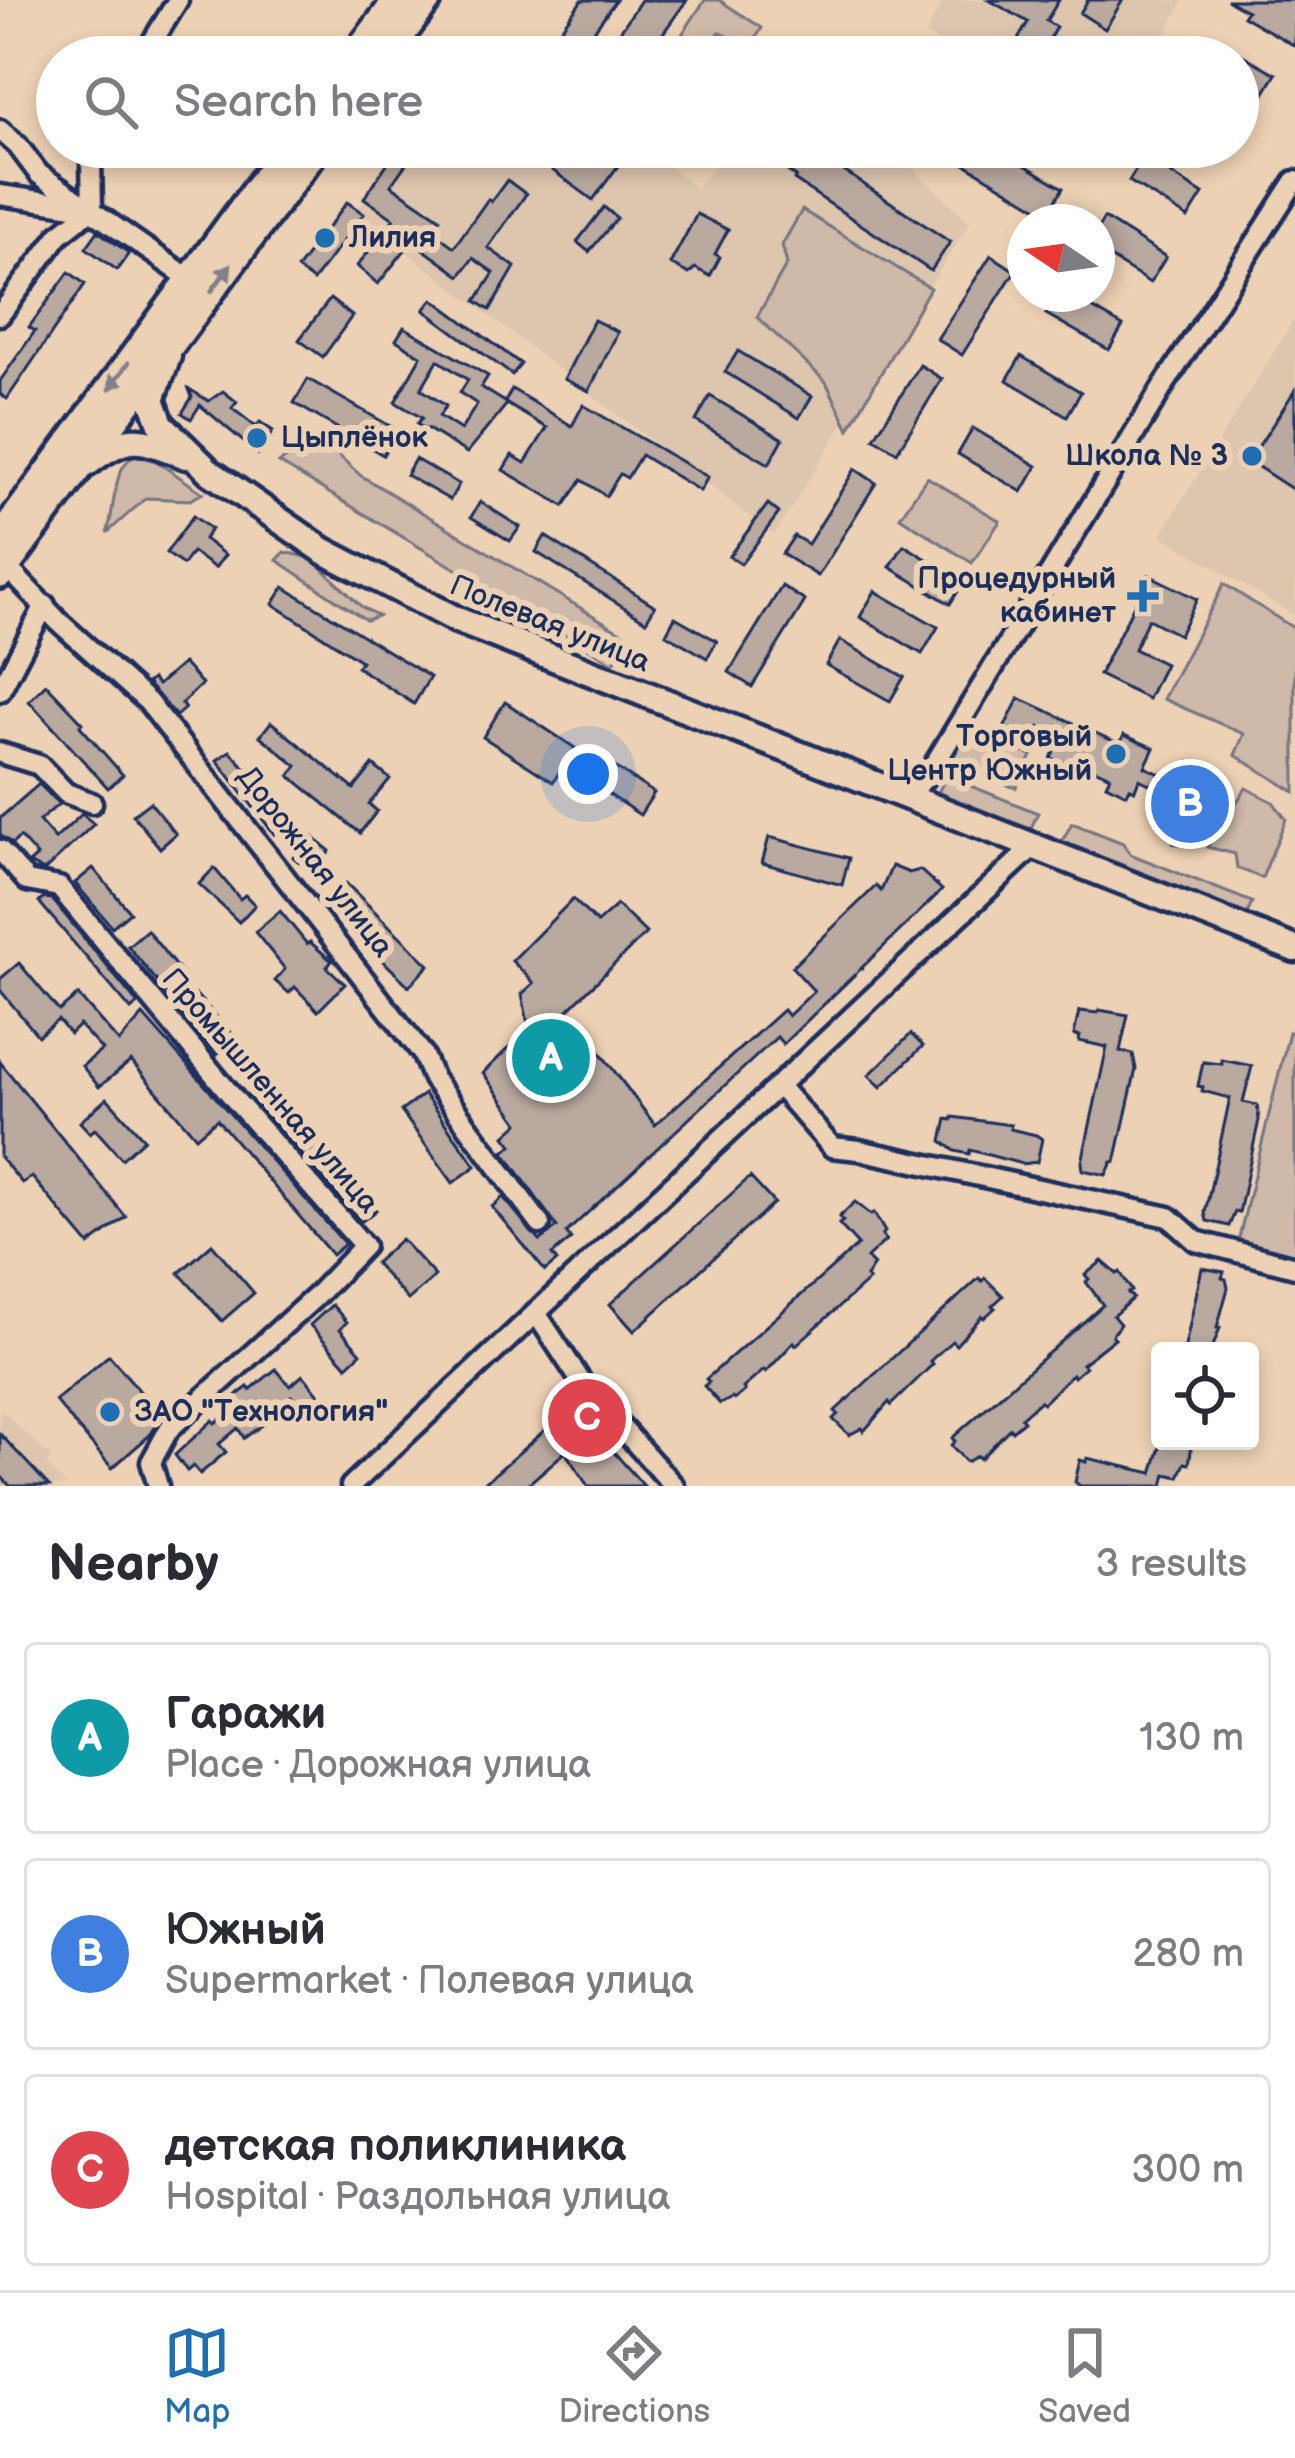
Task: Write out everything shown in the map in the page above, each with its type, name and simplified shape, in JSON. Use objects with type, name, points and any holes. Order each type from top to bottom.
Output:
[{"type":"highway","points":[[371,36],[398,0]]},
{"type":"highway","points":[[400,36],[428,0]]},
{"type":"highway","points":[[2,560],[190,279],[272,168]]},
{"type":"highway","points":[[2,560],[77,472],[302,168]]},
{"type":"main road","points":[[180,333],[152,399],[161,424],[192,458]]},
{"type":"main road","points":[[77,472],[117,442],[135,437],[192,458]]},
{"type":"main road","name":"Полевая улица","points":[[192,458],[325,551],[457,620],[1295,949]]},
{"type":"street","points":[[156,36],[178,0]]},
{"type":"street","points":[[0,130],[39,174],[190,279]]},
{"type":"street","points":[[91,168],[92,209]]},
{"type":"street","points":[[910,795],[931,770],[1161,389],[1295,181]]},
{"type":"street","points":[[0,195],[92,209]]},
{"type":"street","points":[[0,315],[59,235],[92,209]]},
{"type":"street","name":"Дорожная улица","points":[[2,560],[148,702],[422,1053],[433,1079],[540,1225]]},
{"type":"street","points":[[0,691],[45,605]]},
{"type":"street","points":[[0,753],[39,765],[66,793],[92,803]]},
{"type":"street","points":[[351,1486],[1035,845]]},
{"type":"street","name":"Промышленная улица","points":[[0,850],[27,880],[59,887],[236,1101],[364,1246],[169,1430],[151,1462],[158,1486]]},
{"type":"street","points":[[779,1085],[832,1147],[1169,1217],[1196,1241],[1295,1267]]},
{"type":"street","points":[[536,1313],[584,1386],[674,1486]]},
{"type":"shaded area","points":[[705,0],[719,0],[762,28],[757,36],[720,32],[717,36],[681,36]]},
{"type":"shaded area","points":[[944,0],[1184,0],[1164,36],[925,34]]},
{"type":"shaded area","points":[[391,168],[670,168],[696,188],[714,168],[912,168],[970,222],[774,535],[355,212]]},
{"type":"shaded area","points":[[802,210],[930,288],[849,429],[826,382],[757,317],[787,264],[782,245]]},
{"type":"shaded area","name":"Школа № 3","points":[[1295,318],[1295,616],[1161,535]]},
{"type":"shaded area","points":[[318,436],[360,475],[632,639],[613,663],[279,463]]},
{"type":"shaded area","points":[[135,455],[156,461],[203,493],[190,500],[146,498],[107,533],[118,479]]},
{"type":"shaded area","points":[[927,477],[1000,521],[972,563],[900,517]]},
{"type":"shaded area","points":[[285,552],[312,558],[362,607],[378,616],[366,620],[277,560]]},
{"type":"shaded area","points":[[1224,584],[1295,629],[1295,792],[1235,755],[1244,734],[1163,699]]},
{"type":"shaded area","points":[[971,725],[1032,756],[1016,788],[946,764]]},
{"type":"shaded area","points":[[946,776],[1038,813],[1029,832],[938,793]]},
{"type":"shaded area","points":[[1246,788],[1273,802],[1286,819],[1262,878],[1237,868],[1235,854],[1207,847]]},
{"type":"shaded area","points":[[1072,823],[1123,843],[1130,854],[1252,902],[1247,915],[1061,843]]},
{"type":"shaded area","points":[[1289,1032],[1295,1034],[1295,1256],[1238,1242]]},
{"type":"shaded area","points":[[0,1409],[52,1458],[46,1464],[67,1486],[0,1486]]},
{"type":"building","points":[[582,0],[616,0],[590,36],[555,36]]},
{"type":"building","points":[[641,0],[687,0],[661,36],[617,36]]},
{"type":"building","points":[[989,0],[1059,0],[1046,21],[1056,27],[1051,36],[1020,36],[1028,22]]},
{"type":"building","points":[[1088,0],[1123,0],[1105,29],[1080,13]]},
{"type":"building","points":[[1227,0],[1295,0],[1295,46],[1243,16],[1247,11]]},
{"type":"building","points":[[1259,64],[1276,74],[1259,98]]},
{"type":"building","points":[[384,168],[403,168],[391,185],[440,218],[431,230],[454,247],[507,180],[526,194],[488,248],[515,267],[490,310],[476,301],[494,273],[473,258],[460,276],[412,241],[378,284],[357,266],[394,219],[364,198]]},
{"type":"building","points":[[553,168],[616,168],[593,200]]},
{"type":"building","points":[[783,168],[839,168],[950,242],[931,271],[794,180]]},
{"type":"building","points":[[972,168],[1030,168],[1063,188],[1054,204],[1031,204]]},
{"type":"building","points":[[1137,168],[1162,168],[1203,194],[1188,218],[1129,181]]},
{"type":"building","points":[[347,202],[364,214],[313,281],[297,269]]},
{"type":"building","points":[[604,207],[617,218],[589,252],[577,242]]},
{"type":"building","points":[[697,214],[728,230],[710,276],[695,268],[689,274],[670,264]]},
{"type":"building","points":[[1115,225],[1166,257],[1150,283],[1115,261]]},
{"type":"building","points":[[98,231],[129,253],[117,270],[86,248]]},
{"type":"building","points":[[991,255],[1007,266],[1007,284],[962,355],[937,339]]},
{"type":"building","points":[[69,272],[85,284],[7,399],[0,394],[0,381],[35,331],[29,327]]},
{"type":"building","points":[[330,299],[352,316],[323,357],[299,340]]},
{"type":"building","points":[[433,299],[521,364],[512,375],[424,310]]},
{"type":"building","points":[[1099,312],[1123,326],[1109,350],[1046,314]]},
{"type":"building","points":[[594,320],[618,332],[589,391],[564,379]]},
{"type":"building","points":[[404,327],[488,376],[481,387],[505,402],[512,389],[572,426],[583,405],[708,477],[700,491],[641,455],[627,478],[620,474],[606,496],[582,480],[564,506],[503,470],[512,455],[525,463],[547,428],[507,404],[467,453],[417,424],[422,418],[395,402],[421,356],[396,340]],"holes":[[[438,360],[468,380],[460,393],[477,404],[461,430],[439,416],[446,406],[421,389]]]},
{"type":"building","points":[[738,351],[812,396],[799,418],[725,372]]},
{"type":"building","points":[[1021,356],[1081,392],[1067,416],[1007,380]]},
{"type":"building","points":[[920,365],[942,379],[897,452],[874,438]]},
{"type":"building","points":[[308,379],[397,430],[383,455],[294,403]]},
{"type":"building","points":[[189,389],[209,401],[223,391],[237,402],[232,408],[256,427],[260,422],[273,431],[258,454],[200,405],[191,419],[182,413],[192,397]]},
{"type":"building","points":[[1295,390],[1295,491],[1249,461]]},
{"type":"building","points":[[710,396],[783,439],[769,464],[696,421]]},
{"type":"building","points":[[973,428],[1037,466],[1022,492],[958,454]]},
{"type":"building","points":[[415,459],[459,484],[450,500],[406,475]]},
{"type":"building","points":[[855,469],[876,483],[818,576],[782,554],[794,536],[808,544]]},
{"type":"building","points":[[480,502],[520,527],[510,541],[471,517]]},
{"type":"building","points":[[768,504],[779,513],[741,564],[729,556]]},
{"type":"building","points":[[193,516],[211,529],[204,539],[225,555],[215,568],[192,552],[183,565],[166,553]]},
{"type":"building","points":[[545,536],[655,606],[646,621],[536,552]]},
{"type":"building","points":[[904,545],[964,582],[950,604],[890,567]]},
{"type":"building","points":[[1149,575],[1197,599],[1179,635],[1148,619],[1134,649],[1165,664],[1148,699],[1099,675]]},
{"type":"building","points":[[782,586],[805,601],[752,687],[729,672]]},
{"type":"building","points":[[284,587],[430,677],[414,704],[357,667],[361,661],[273,604]]},
{"type":"building","points":[[875,591],[938,627],[922,654],[860,617]]},
{"type":"building","points":[[675,617],[717,641],[707,658],[666,634]]},
{"type":"building","points":[[840,640],[904,677],[890,701],[826,665]]},
{"type":"building","points":[[183,663],[202,684],[181,704],[185,708],[176,716],[147,683],[152,679],[158,685]]},
{"type":"building","points":[[46,684],[123,775],[108,788],[29,701]]},
{"type":"building","points":[[1019,698],[1120,744],[1124,735],[1154,748],[1145,767],[1178,782],[1189,762],[1223,780],[1209,812],[1218,820],[1212,830],[1187,845],[1174,843],[1179,833],[1158,821],[1172,795],[1139,779],[1135,790],[1130,788],[1127,794],[1106,784],[1110,776],[1072,759],[1069,766],[1051,758],[1061,736],[1040,727],[1032,743],[1004,728]]},
{"type":"building","points":[[505,702],[575,748],[553,782],[483,737]]},
{"type":"building","points":[[271,722],[354,789],[373,765],[390,779],[369,804],[377,811],[360,833],[290,776],[297,766],[260,736]]},
{"type":"building","points":[[230,751],[292,819],[274,834],[217,760]]},
{"type":"building","points":[[610,764],[654,793],[640,815],[596,786]]},
{"type":"building","points":[[39,784],[59,804],[39,821],[55,839],[82,814],[94,824],[44,871],[29,863],[37,856],[20,837],[12,844],[0,835],[0,818]]},
{"type":"building","points":[[150,802],[176,834],[160,848],[133,815]]},
{"type":"building","points":[[310,835],[330,851],[313,873],[293,857]]},
{"type":"building","points":[[769,837],[849,858],[842,885],[762,863]]},
{"type":"building","points":[[892,866],[909,873],[920,870],[942,890],[783,1044],[777,1037],[566,1233],[571,1239],[552,1255],[557,1261],[545,1271],[492,1207],[503,1197],[540,1241],[557,1227],[504,1152],[512,1145],[505,1136],[519,1123],[483,1073],[529,1028],[522,994],[534,983],[512,961],[573,899],[597,923],[617,905],[646,933],[568,1010],[655,1125],[783,1010],[788,1016],[814,991],[792,967],[876,886],[881,891]]},
{"type":"building","points":[[93,868],[130,912],[112,927],[75,883]]},
{"type":"building","points":[[214,868],[240,899],[245,895],[255,905],[239,922],[199,884]]},
{"type":"building","points":[[346,883],[429,965],[409,986],[325,904]]},
{"type":"building","points":[[52,899],[138,1004],[131,1010],[39,902]]},
{"type":"building","points":[[280,911],[307,944],[332,961],[327,967],[345,984],[318,1011],[295,987],[289,993],[275,981],[285,969],[255,932]]},
{"type":"building","points":[[147,930],[181,973],[171,980],[190,1001],[196,995],[235,1037],[217,1055],[128,946]]},
{"type":"building","points":[[19,963],[59,1011],[78,995],[119,1042],[143,1015],[345,1244],[332,1255],[217,1119],[196,1137],[131,1061],[99,1087],[82,1066],[102,1050],[79,1025],[70,1034],[58,1020],[38,1036],[0,990],[0,979]]},
{"type":"building","points":[[1079,1011],[1128,1015],[1120,1051],[1133,1054],[1136,1069],[1115,1162],[1106,1175],[1083,1170],[1082,1162],[1107,1047],[1079,1041],[1080,1036],[1074,1035]]},
{"type":"building","points":[[911,1034],[923,1046],[881,1087],[869,1075]]},
{"type":"building","points":[[1222,1060],[1252,1066],[1243,1102],[1257,1105],[1259,1120],[1239,1213],[1235,1212],[1229,1226],[1207,1221],[1205,1213],[1230,1098],[1198,1086],[1203,1062],[1222,1064]]},
{"type":"building","points":[[0,1062],[126,1217],[89,1245],[32,1177],[22,1183],[0,1157]]},
{"type":"building","points":[[276,1092],[376,1210],[361,1222],[259,1106]]},
{"type":"building","points":[[424,1094],[476,1166],[453,1183],[401,1111]]},
{"type":"building","points":[[107,1098],[144,1139],[122,1159],[95,1129],[90,1133],[80,1122]]},
{"type":"building","points":[[947,1119],[1011,1125],[1010,1129],[1036,1135],[1042,1139],[1037,1162],[1022,1164],[970,1150],[969,1154],[955,1151],[942,1141]]},
{"type":"building","points":[[750,1177],[774,1203],[634,1331],[610,1304]]},
{"type":"building","points":[[855,1202],[874,1213],[885,1232],[886,1240],[867,1258],[874,1265],[866,1277],[869,1280],[796,1345],[794,1342],[745,1391],[720,1404],[704,1386],[709,1382],[706,1379],[858,1245],[839,1224],[843,1221],[839,1217]]},
{"type":"building","points":[[401,1239],[435,1276],[408,1300],[375,1263]]},
{"type":"building","points":[[212,1244],[254,1293],[222,1321],[179,1273]]},
{"type":"building","points":[[1102,1261],[1120,1272],[1132,1291],[1128,1293],[1133,1298],[1113,1316],[1120,1324],[1112,1335],[1115,1338],[980,1459],[966,1462],[951,1445],[952,1438],[1103,1305],[1085,1275]]},
{"type":"building","points":[[1202,1268],[1224,1272],[1228,1288],[1215,1342],[1186,1342]]},
{"type":"building","points":[[979,1278],[1003,1296],[992,1306],[995,1308],[956,1345],[952,1341],[930,1361],[933,1364],[864,1431],[849,1435],[833,1419],[838,1414],[835,1411]]},
{"type":"building","points":[[332,1305],[347,1322],[340,1329],[361,1353],[347,1366],[310,1325]]},
{"type":"building","name":"ЗАО \"Технология\"","points":[[109,1355],[162,1417],[150,1435],[112,1468],[55,1401]]},
{"type":"building","points":[[276,1369],[290,1386],[303,1375],[322,1398],[304,1413],[291,1396],[268,1415],[271,1419],[244,1438],[238,1428],[219,1444],[226,1452],[200,1474],[193,1466],[187,1471],[175,1455],[213,1420],[239,1406],[233,1398]]},
{"type":"building","points":[[562,1415],[582,1426],[607,1454],[612,1450],[644,1486],[588,1486],[565,1452],[526,1486],[481,1486]]},
{"type":"building","points":[[0,1434],[49,1486],[10,1486],[0,1475]]},
{"type":"building","points":[[1159,1450],[1191,1450],[1189,1464],[1185,1463],[1179,1477],[1166,1474],[1163,1486],[1080,1486],[1075,1482],[1080,1460],[1087,1458],[1152,1473]]},
{"type":"place","name":"Лилия","points":[[325,238]]},
{"type":"place","name":"Цыплёнок","points":[[257,438]]},
{"type":"place","name":"Школа № 3","points":[[1252,456]]},
{"type":"place","name":"Процедурный кабинет","points":[[1143,596]]},
{"type":"place","name":"Торговый Центр Южный","points":[[1116,754]]},
{"type":"place","name":"Южный","points":[[1190,804]]},
{"type":"place","name":"Гаражи","points":[[551,1058]]},
{"type":"place","name":"ЗАО \"Технология\"","points":[[110,1412]]},
{"type":"place","name":"детская поликлиника","points":[[587,1418]]}]
